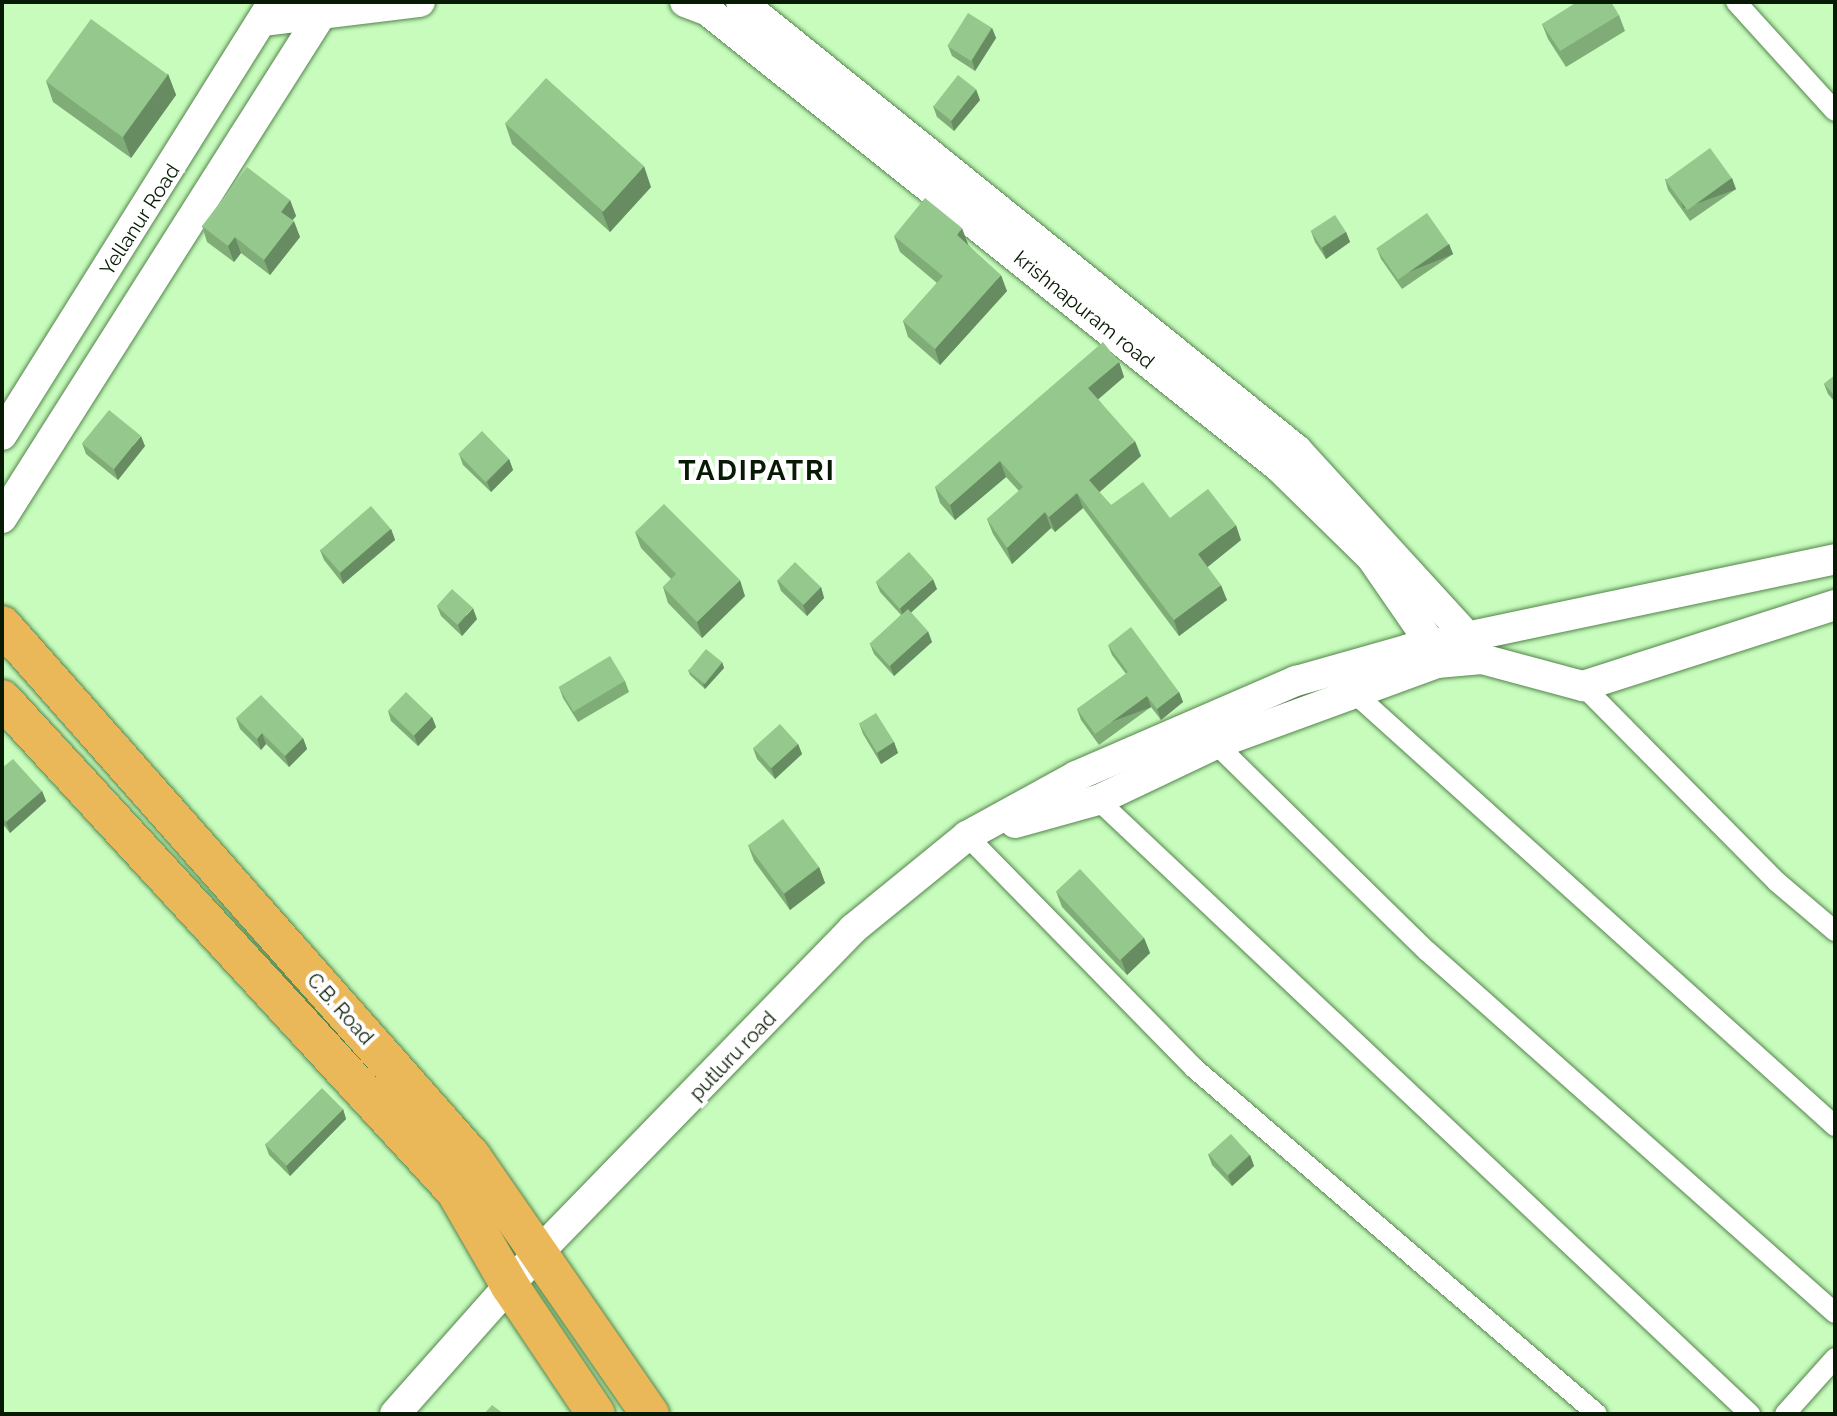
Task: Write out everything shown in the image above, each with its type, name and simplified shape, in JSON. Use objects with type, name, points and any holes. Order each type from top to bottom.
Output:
[{"type":"highway","name":"C.B. Road","points":[[2,625],[472,1157],[650,1414]]},
{"type":"highway","points":[[2,699],[455,1191],[510,1286],[596,1414]]},
{"type":"main road","points":[[268,12],[420,2]]},
{"type":"main road","name":"krishnapuram road","points":[[685,2],[708,11],[1279,467],[1371,557],[1434,654]]},
{"type":"main road","name":"krishnapuram road","points":[[741,2],[1297,450],[1475,648]]},
{"type":"main road","points":[[2,518],[325,10]]},
{"type":"main road","name":"Yellanur Road","points":[[2,435],[268,12]]},
{"type":"main road","points":[[967,836],[1076,776],[1296,681],[1475,648],[1835,559]]},
{"type":"main road","points":[[1475,648],[1583,686],[1835,605]]},
{"type":"main road","points":[[967,836],[1098,800],[1216,744],[1352,691],[1434,654]]},
{"type":"main road","name":"putluru road","points":[[395,1414],[538,1253],[853,929],[967,836]]},
{"type":"street","points":[[1736,2],[1835,111]]},
{"type":"street","points":[[1583,686],[1777,882],[1835,931]]},
{"type":"street","points":[[1352,691],[1835,1126]]},
{"type":"street","points":[[1216,744],[1427,951],[1835,1313]]},
{"type":"street","points":[[1098,800],[1750,1414]]},
{"type":"street","points":[[967,836],[1194,1068],[1597,1414]]},
{"type":"street","points":[[1785,1414],[1835,1358]]},
{"type":"building","points":[[1577,2],[1611,2],[1619,15],[1560,51],[1542,24]]},
{"type":"building","points":[[968,13],[992,28],[971,61],[947,46]]},
{"type":"building","points":[[91,19],[168,75],[123,137],[46,81]]},
{"type":"building","points":[[958,75],[976,89],[951,121],[933,107]]},
{"type":"building","points":[[546,78],[644,166],[603,212],[505,123]]},
{"type":"building","points":[[1710,148],[1732,178],[1687,210],[1666,180]]},
{"type":"building","points":[[247,167],[290,200],[281,212],[294,221],[264,260],[235,237],[228,246],[202,226]]},
{"type":"building","points":[[925,198],[962,228],[957,235],[1001,275],[935,349],[903,321],[943,276],[894,236]]},
{"type":"building","points":[[1427,213],[1449,244],[1398,280],[1376,249]]},
{"type":"building","points":[[1335,215],[1346,232],[1322,248],[1311,231]]},
{"type":"building","points":[[1103,342],[1119,362],[1088,388],[1135,441],[1089,480],[1111,505],[1143,482],[1170,518],[1208,489],[1236,525],[1198,554],[1221,585],[1174,620],[1077,493],[1049,517],[1045,512],[1007,548],[987,519],[1023,487],[1000,461],[950,505],[935,487]]},
{"type":"building","points":[[1835,375],[1835,396],[1824,384]]},
{"type":"building","points":[[109,410],[141,436],[114,469],[82,443]]},
{"type":"building","points":[[482,431],[509,459],[485,482],[458,454]]},
{"type":"building","points":[[664,504],[740,580],[697,622],[663,587],[676,574],[635,532]]},
{"type":"building","points":[[371,506],[391,529],[340,573],[320,550]]},
{"type":"building","points":[[909,552],[933,579],[900,609],[876,582]]},
{"type":"building","points":[[795,562],[821,587],[804,605],[778,580]]},
{"type":"building","points":[[452,589],[473,608],[457,625],[437,606]]},
{"type":"building","points":[[908,609],[928,631],[889,666],[869,644]]},
{"type":"building","points":[[1131,627],[1179,692],[1157,709],[1147,696],[1095,734],[1077,709],[1128,672],[1108,645]]},
{"type":"building","points":[[706,649],[722,662],[705,684],[688,671]]},
{"type":"building","points":[[610,656],[625,681],[574,712],[559,687]]},
{"type":"building","points":[[406,692],[432,717],[414,736],[388,711]]},
{"type":"building","points":[[261,695],[303,738],[285,756],[262,733],[257,739],[236,718]]},
{"type":"building","points":[[876,713],[894,742],[877,752],[859,724]]},
{"type":"building","points":[[780,724],[798,744],[771,768],[753,748]]},
{"type":"building","points":[[13,759],[42,791],[6,822],[2,817],[2,768]]},
{"type":"building","points":[[783,819],[819,867],[784,893],[748,845]]},
{"type":"building","points":[[1080,869],[1144,938],[1120,960],[1056,892]]},
{"type":"building","points":[[322,1088],[343,1109],[287,1166],[265,1145]]},
{"type":"building","points":[[1231,1134],[1250,1155],[1227,1175],[1209,1154]]},
{"type":"building","points":[[492,1405],[504,1414],[484,1414]]},
{"type":"district","name":"TADIPATRI","points":[[757,471]]}]
